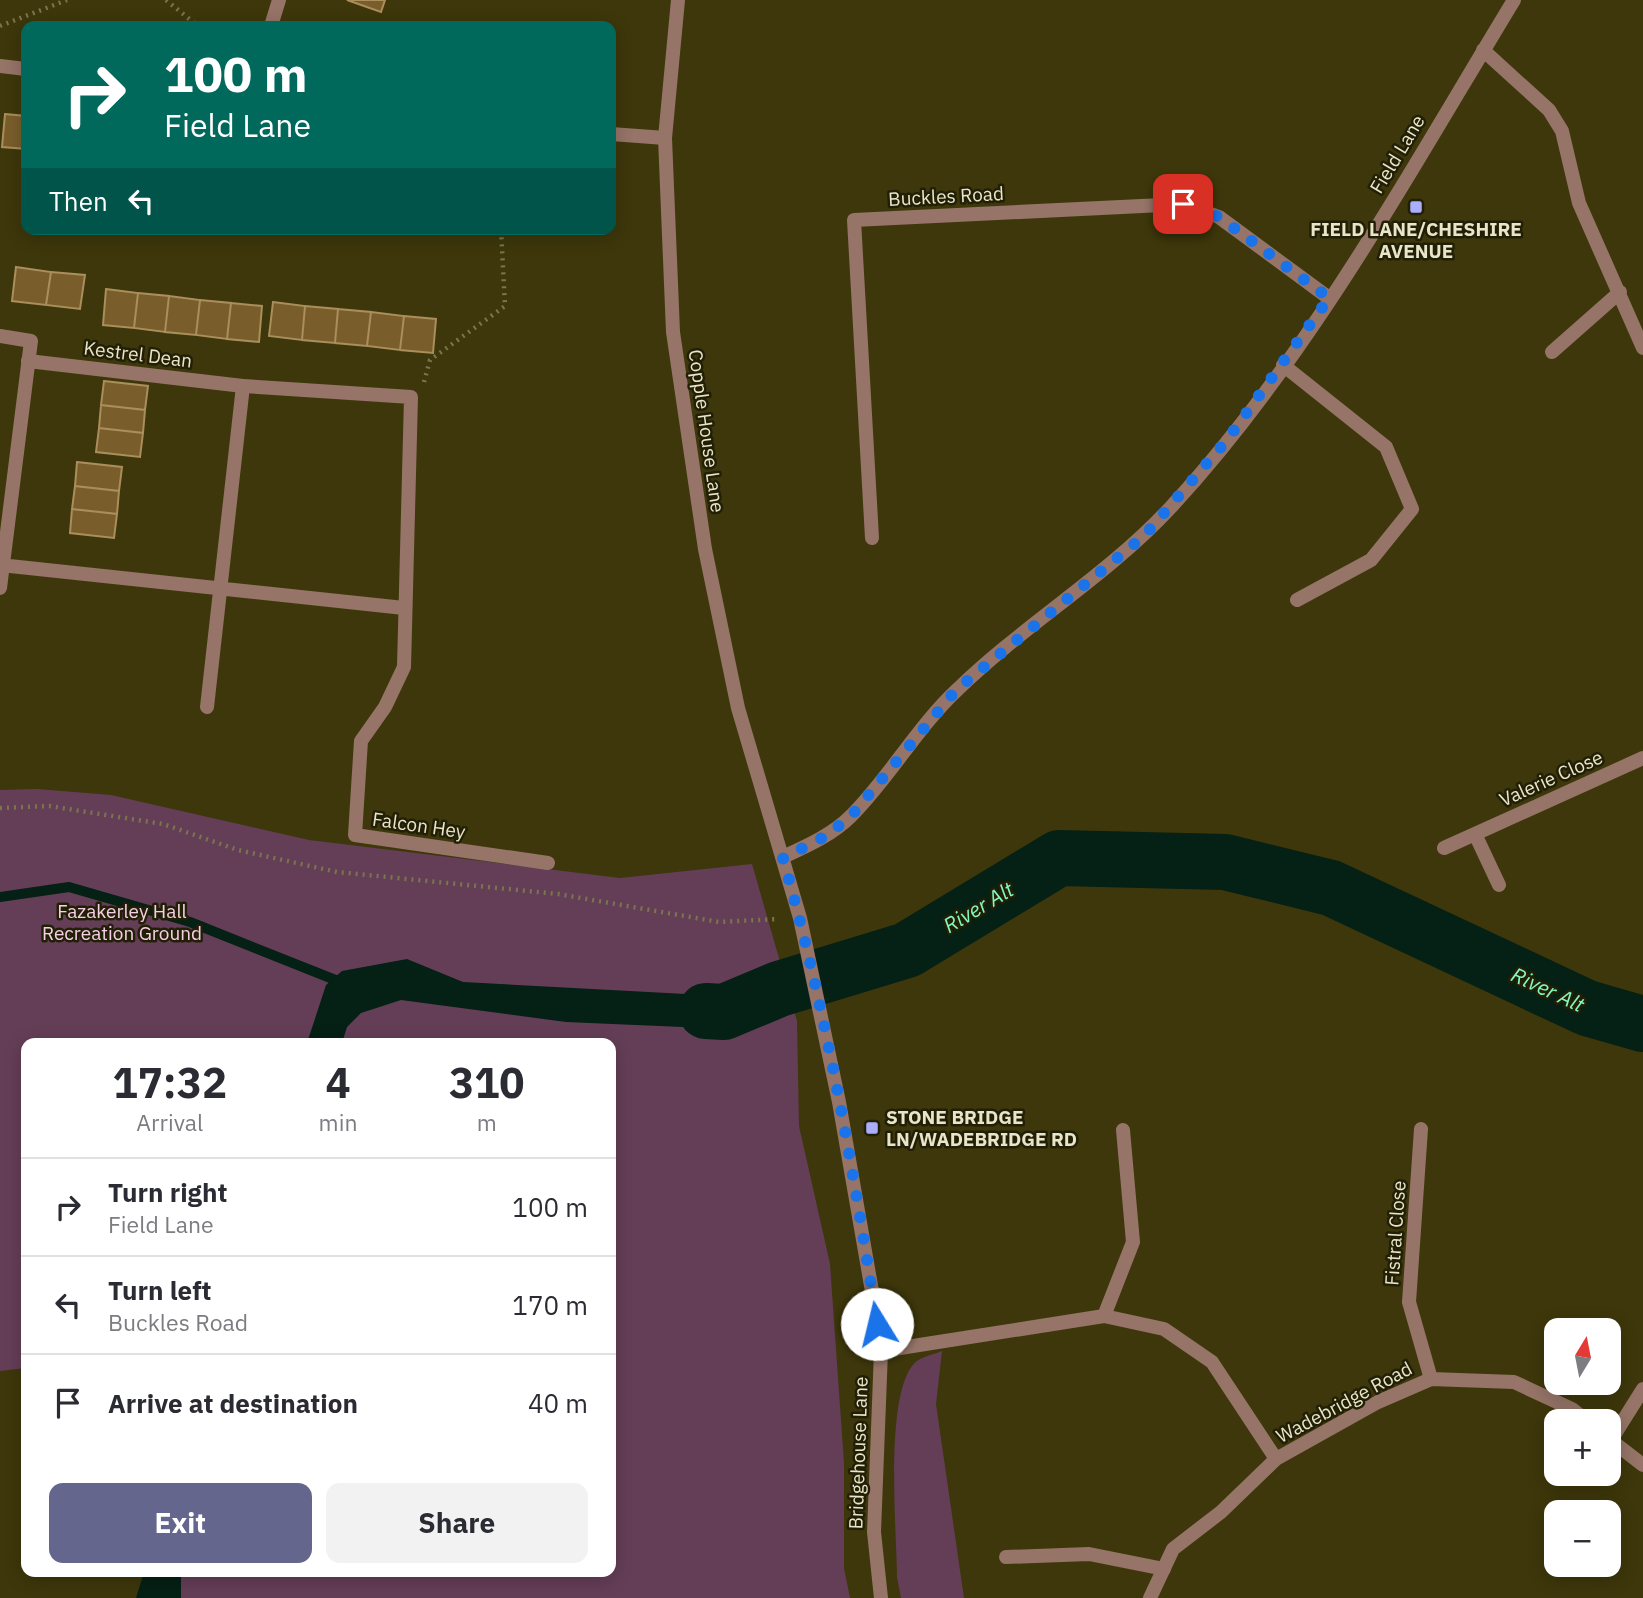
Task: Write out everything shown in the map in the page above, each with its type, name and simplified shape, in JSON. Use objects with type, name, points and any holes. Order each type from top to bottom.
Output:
[{"type":"street","points":[[273,21],[279,0]]},
{"type":"street","name":"Copple House Lane","points":[[678,0],[665,138],[673,332],[705,549],[738,708],[783,858]]},
{"type":"street","name":"Field Lane","points":[[783,858],[826,836],[851,816],[956,690],[1144,536],[1227,440],[1329,298],[1514,0]]},
{"type":"street","points":[[1483,50],[1549,110],[1562,131],[1579,203],[1643,348]]},
{"type":"street","points":[[0,66],[21,68]]},
{"type":"street","points":[[616,134],[665,138]]},
{"type":"street","name":"Buckles Road","points":[[872,538],[854,220],[1183,204],[1219,217],[1329,298]]},
{"type":"street","points":[[1552,352],[1620,292]]},
{"type":"street","points":[[0,336],[31,341],[0,588]]},
{"type":"street","name":"Kestrel Dean","points":[[28,361],[243,386],[411,397]]},
{"type":"street","points":[[1283,365],[1386,447],[1412,509],[1371,560],[1297,600]]},
{"type":"street","points":[[207,707],[243,386]]},
{"type":"street","name":"Falcon Hey","points":[[411,397],[404,667],[385,707],[361,741],[355,835],[548,863]]},
{"type":"street","points":[[2,565],[404,608]]},
{"type":"street","name":"Valerie Close","points":[[1444,848],[1643,758]]},
{"type":"street","points":[[1475,834],[1499,885]]},
{"type":"street","name":"Bridgehouse Lane","points":[[783,858],[800,918],[839,1102],[881,1351],[874,1532],[881,1598]]},
{"type":"street","name":"Fistral Close","points":[[1421,1129],[1409,1302],[1431,1379]]},
{"type":"street","points":[[1104,1316],[1133,1242],[1123,1130]]},
{"type":"street","name":"Wadebridge Road","points":[[881,1351],[1104,1316],[1164,1329],[1212,1362],[1276,1459],[1378,1402],[1431,1379],[1514,1382],[1572,1409]]},
{"type":"street","points":[[1621,1422],[1643,1389]]},
{"type":"street","points":[[1621,1448],[1643,1465]]},
{"type":"street","points":[[1150,1598],[1173,1549],[1221,1512],[1276,1459]]},
{"type":"street","points":[[1006,1557],[1089,1554],[1164,1569]]},
{"type":"path","points":[[0,26],[67,0]]},
{"type":"path","points":[[166,0],[192,21]]},
{"type":"path","points":[[411,397],[423,386],[430,360],[505,306],[501,235]]},
{"type":"path","points":[[0,808],[49,806],[163,824],[238,850],[337,872],[558,894],[719,922],[800,918]]},
{"type":"green space","name":"Fazakerley Hall Recreation Ground","points":[[37,789],[111,795],[309,840],[620,878],[752,864],[797,1021],[799,1126],[830,1264],[844,1463],[844,1568],[850,1598],[181,1598],[181,1577],[616,1577],[616,1038],[21,1038],[21,1369],[0,1371],[0,790]]},
{"type":"green space","points":[[942,1351],[936,1404],[964,1598],[901,1598],[897,1577],[894,1497],[896,1429],[900,1400],[906,1376],[917,1361]]},
{"type":"shaded area","points":[[407,959],[463,982],[723,996],[775,978],[784,1006],[729,1029],[566,1022],[401,1000],[361,1013],[347,1027],[344,1038],[309,1038],[326,985],[342,971]]},
{"type":"shaded area","points":[[142,1577],[181,1577],[181,1598],[136,1598]]},
{"type":"building","points":[[347,0],[385,0],[381,12]]},
{"type":"building","points":[[5,114],[21,116],[21,149],[2,147]]},
{"type":"building","points":[[16,267],[51,272],[46,305],[12,301]]},
{"type":"building","points":[[51,272],[85,275],[80,309],[46,305]]},
{"type":"building","points":[[106,289],[138,293],[134,328],[103,325]]},
{"type":"building","points":[[138,293],[169,296],[165,332],[134,328]]},
{"type":"building","points":[[169,296],[200,300],[196,335],[165,332]]},
{"type":"building","points":[[200,300],[231,303],[227,339],[196,335]]},
{"type":"building","points":[[273,302],[305,306],[302,340],[269,336]]},
{"type":"building","points":[[231,303],[262,306],[259,342],[227,339]]},
{"type":"building","points":[[305,306],[338,309],[335,343],[302,340]]},
{"type":"building","points":[[338,309],[371,312],[367,346],[335,343]]},
{"type":"building","points":[[371,312],[404,316],[400,350],[367,346]]},
{"type":"building","points":[[404,316],[436,319],[433,353],[400,350]]},
{"type":"building","points":[[104,381],[148,386],[145,410],[101,405]]},
{"type":"building","points":[[101,405],[145,410],[143,433],[99,428]]},
{"type":"building","points":[[99,428],[143,433],[140,457],[96,452]]},
{"type":"building","points":[[77,462],[122,467],[119,491],[75,486]]},
{"type":"building","points":[[75,486],[119,491],[117,514],[72,509]]},
{"type":"building","points":[[72,509],[117,514],[114,538],[70,533]]},
{"type":"waterway","name":"River Alt","points":[[706,1011],[724,1012],[779,989],[907,950],[1059,858],[1225,862],[1331,888],[1587,1008],[1643,1024]]},
{"type":"waterway","points":[[0,897],[69,887],[190,922],[343,983]]},
{"type":"place","name":"FIELD LANE/CHESHIRE AVENUE","points":[[1416,207]]},
{"type":"place","name":"STONE BRIDGE LN/WADEBRIDGE RD","points":[[872,1128]]},
{"type":"route","points":[[877,1324],[839,1102],[800,918],[783,858],[826,836],[851,816],[956,690],[1144,536],[1227,440],[1329,298],[1219,217],[1183,204]]}]
